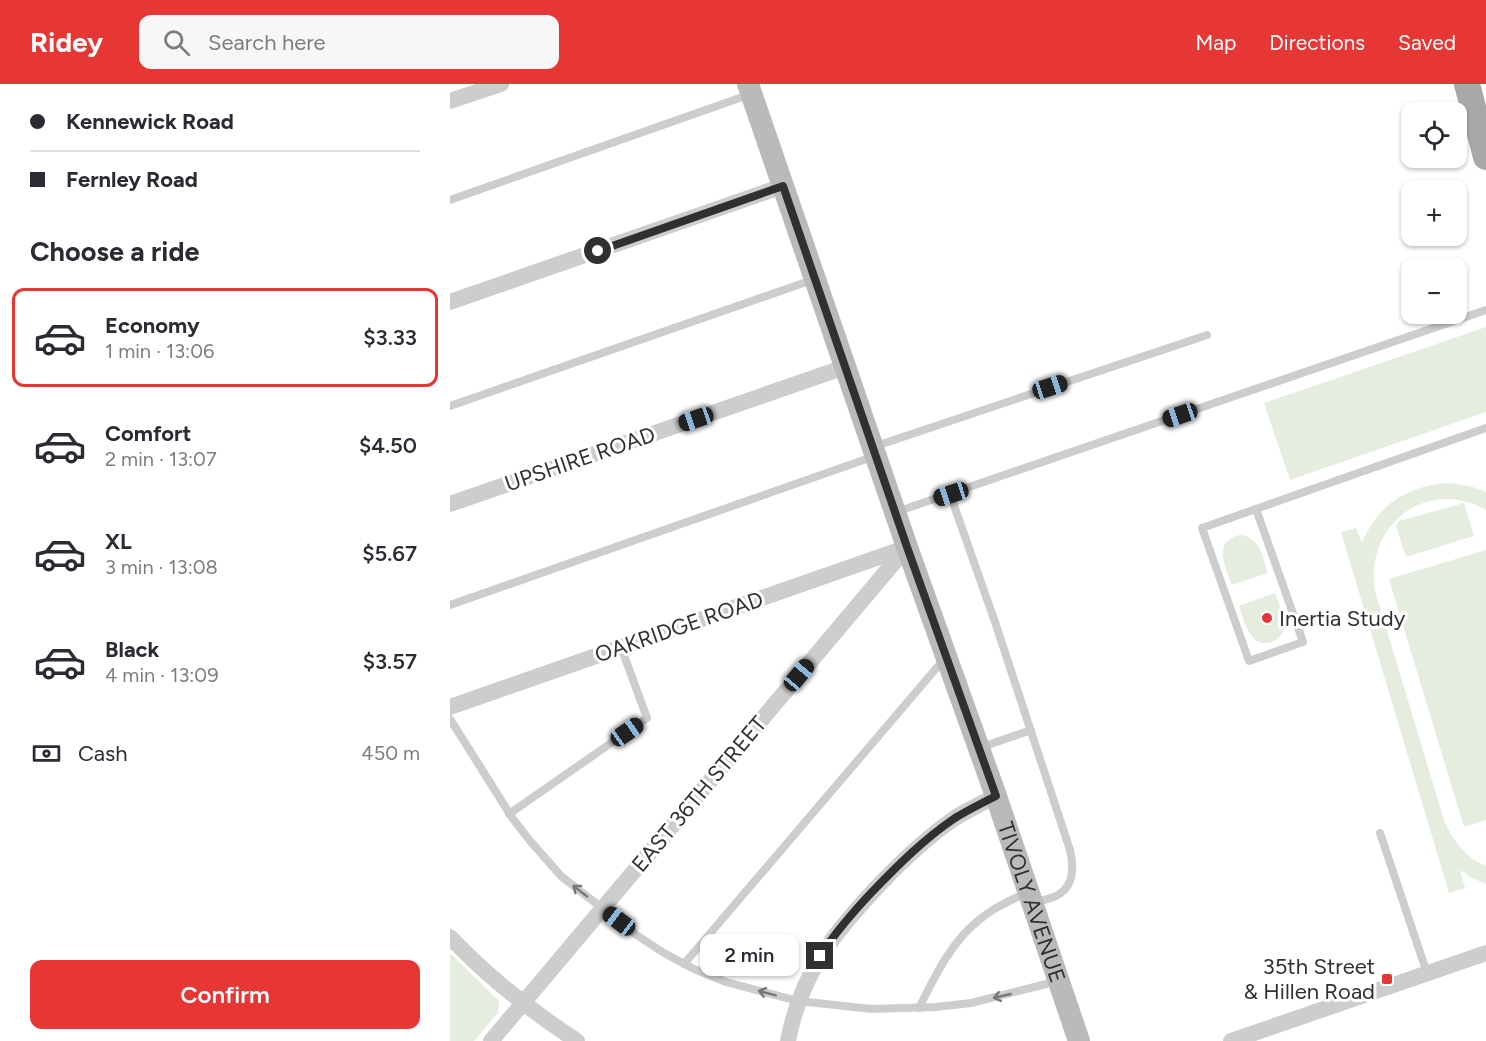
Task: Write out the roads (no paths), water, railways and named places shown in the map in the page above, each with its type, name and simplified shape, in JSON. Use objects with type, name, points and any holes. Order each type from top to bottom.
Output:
[{"type":"main road","points":[[1467,84],[1486,157]]},
{"type":"street","points":[[450,101],[501,84]]},
{"type":"street","name":"TIVOLY AVENUE","points":[[749,89],[907,547],[996,796],[1079,1041]]},
{"type":"street","points":[[450,302],[783,186]]},
{"type":"street","name":"UPSHIRE ROAD","points":[[450,504],[845,367]]},
{"type":"street","name":"OAKRIDGE ROAD","points":[[450,707],[907,547]]},
{"type":"street","name":"EAST 36TH STREET","points":[[490,1041],[907,547]]},
{"type":"street","points":[[788,1041],[798,1001],[813,968],[827,945],[850,917],[900,863],[926,839],[956,817],[996,796]]},
{"type":"street","points":[[450,937],[523,1003],[578,1041]]},
{"type":"street","points":[[1231,1041],[1486,953]]},
{"type":"lane","points":[[450,200],[749,89]]},
{"type":"lane","points":[[450,406],[815,279]]},
{"type":"lane","points":[[895,512],[1486,309]]},
{"type":"lane","points":[[450,605],[874,451],[1207,335]]},
{"type":"lane","points":[[1256,509],[1303,642],[1249,661],[1202,528],[1486,428]]},
{"type":"lane","points":[[919,1008],[935,976],[965,932],[996,909],[1030,898],[1056,896],[1065,890],[1070,881],[1073,861],[951,494]]},
{"type":"lane","points":[[509,814],[647,718],[621,647]]},
{"type":"lane","points":[[684,964],[947,656]]},
{"type":"lane","points":[[450,719],[509,814],[561,876],[645,940],[684,964],[726,982],[798,1001],[872,1009],[919,1008],[972,1003],[1058,981]]},
{"type":"lane","points":[[979,748],[1031,730]]},
{"type":"lane","points":[[1380,833],[1427,973]]},
{"type":"place","name":"Inertia Study","points":[[1267,618]]},
{"type":"place","name":"35th Street & Hillen Road","points":[[1387,979]]}]
